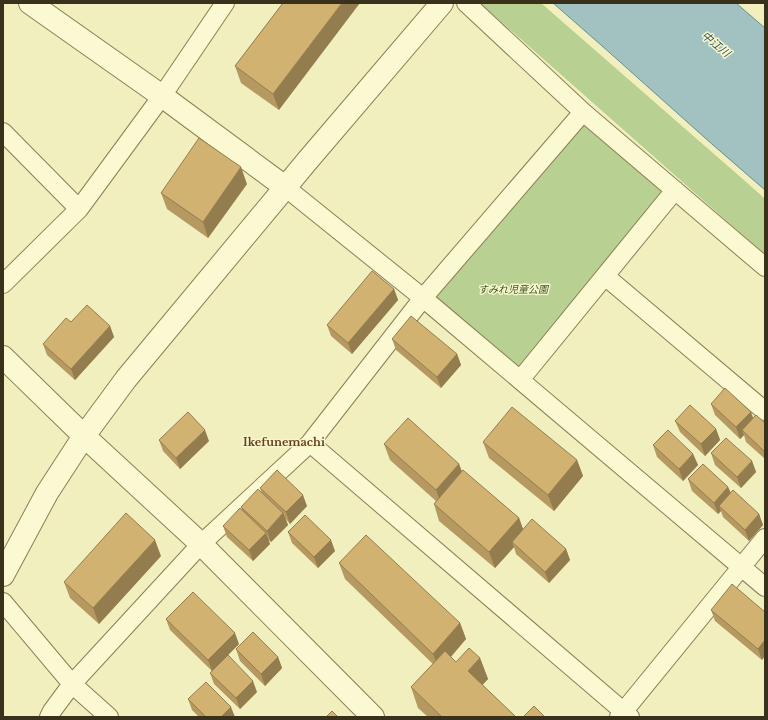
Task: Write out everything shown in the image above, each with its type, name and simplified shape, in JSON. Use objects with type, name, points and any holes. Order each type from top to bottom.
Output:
[{"type":"street","points":[[30,3],[162,96],[285,188],[423,298],[765,587]]},
{"type":"street","points":[[3,284],[79,209],[162,96],[225,3]]},
{"type":"street","points":[[3,575],[47,493],[84,436],[126,379],[442,3]]},
{"type":"street","points":[[466,3],[583,112],[765,267]]},
{"type":"street","points":[[49,717],[72,684],[201,544],[310,443],[423,298],[583,112]]},
{"type":"street","points":[[3,132],[79,209]]},
{"type":"street","points":[[520,380],[675,190]]},
{"type":"street","points":[[605,276],[765,411]]},
{"type":"street","points":[[3,357],[84,436],[201,544],[373,717]]},
{"type":"street","points":[[310,443],[624,715],[765,538]]},
{"type":"street","points":[[3,602],[72,684],[109,717]]},
{"type":"green space","points":[[480,3],[541,3],[745,181],[765,199],[765,255]]},
{"type":"green space","name":"すみれ児童公園","points":[[583,118],[669,190],[521,371],[429,297]]},
{"type":"water","name":"中江川","points":[[553,3],[736,3],[765,28],[765,190],[711,144]]},
{"type":"building","points":[[283,3],[342,3],[273,94],[235,66]]},
{"type":"building","points":[[199,138],[241,167],[203,222],[161,193]]},
{"type":"building","points":[[372,271],[394,289],[348,343],[327,325]]},
{"type":"building","points":[[87,305],[110,326],[71,369],[43,344],[66,318],[71,322]]},
{"type":"building","points":[[411,316],[457,354],[437,377],[392,339]]},
{"type":"building","points":[[725,388],[751,412],[736,427],[711,404]]},
{"type":"building","points":[[690,405],[716,429],[701,444],[675,421]]},
{"type":"building","points":[[512,407],[577,460],[548,495],[483,442]]},
{"type":"building","points":[[188,412],[205,430],[176,458],[159,440]]},
{"type":"building","points":[[756,415],[765,423],[765,452],[742,430]]},
{"type":"building","points":[[408,418],[459,464],[436,490],[384,444]]},
{"type":"building","points":[[668,430],[693,454],[679,469],[653,445]]},
{"type":"building","points":[[726,438],[752,461],[737,477],[711,453]]},
{"type":"building","points":[[703,464],[728,487],[714,503],[688,479]]},
{"type":"building","points":[[277,470],[303,495],[286,512],[260,488]]},
{"type":"building","points":[[463,470],[519,518],[489,552],[434,504]]},
{"type":"building","points":[[258,489],[283,513],[267,531],[241,507]]},
{"type":"building","points":[[733,490],[759,514],[745,530],[719,506]]},
{"type":"building","points":[[240,508],[266,533],[249,550],[223,526]]},
{"type":"building","points":[[126,513],[155,540],[93,608],[64,582]]},
{"type":"building","points":[[305,515],[331,540],[314,557],[288,532]]},
{"type":"building","points":[[532,519],[566,549],[545,572],[512,542]]},
{"type":"building","points":[[366,535],[460,623],[433,654],[339,563]]},
{"type":"building","points":[[732,584],[765,612],[765,640],[758,649],[711,610]]},
{"type":"building","points":[[193,592],[235,633],[208,660],[166,619]]},
{"type":"building","points":[[253,632],[278,657],[261,674],[236,649]]},
{"type":"building","points":[[469,648],[480,658],[468,671],[516,717],[442,717],[411,687],[445,651],[456,662]]},
{"type":"building","points":[[228,655],[253,681],[236,698],[210,673]]},
{"type":"building","points":[[206,682],[231,707],[221,717],[206,717],[188,699]]},
{"type":"building","points":[[534,706],[545,717],[523,717]]},
{"type":"building","points":[[332,711],[338,717],[326,717]]},
{"type":"district","name":"Ikefunemachi","points":[[284,442]]}]
